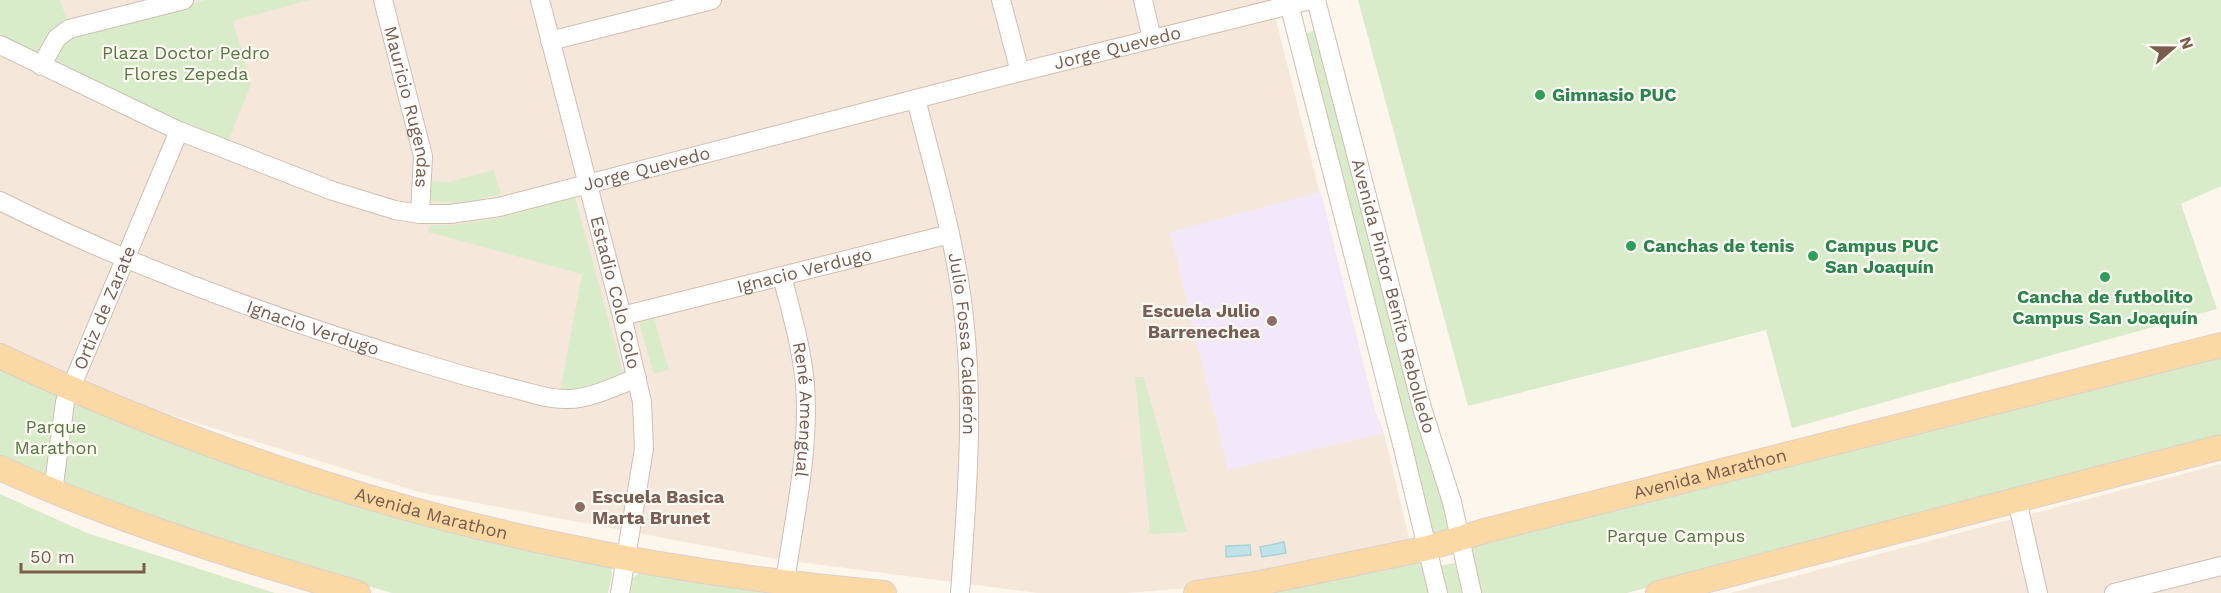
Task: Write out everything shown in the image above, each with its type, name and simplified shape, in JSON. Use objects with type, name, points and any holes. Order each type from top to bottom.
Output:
[{"type":"main road","name":"Avenida Marathon","points":[[1196,593],[1260,583],[1428,548],[1459,538],[2221,345]]},
{"type":"main road","name":"Avenida Marathon","points":[[0,356],[183,434],[330,484],[458,522],[625,558],[784,582],[884,593]]},
{"type":"main road","points":[[1658,593],[1683,590],[2221,447]]},
{"type":"main road","points":[[0,468],[52,491],[239,557],[358,593]]},
{"type":"street","points":[[41,66],[57,38],[69,29],[184,0]]},
{"type":"street","name":"Mauricio Rugendas","points":[[383,0],[421,147],[424,174],[420,214]]},
{"type":"street","name":"Estadio Colo Colo","points":[[540,0],[622,316],[637,378],[644,426],[644,449],[618,591]]},
{"type":"street","points":[[550,42],[712,0]]},
{"type":"street","points":[[1001,0],[1020,72]]},
{"type":"street","points":[[1143,0],[1152,39]]},
{"type":"street","name":"Jorge Quevedo","points":[[0,45],[179,131],[333,191],[395,210],[420,214],[450,214],[483,211],[1289,3],[1310,0]]},
{"type":"street","name":"Avenida Pintor Benito Rebolledo","points":[[1316,0],[1422,408],[1452,502],[1472,593]]},
{"type":"street","name":"Avenida Pintor Benito Rebolledo","points":[[1289,3],[1438,593]]},
{"type":"street","name":"Julio Fossa Calderón","points":[[916,99],[950,234],[962,305],[970,429],[960,593]]},
{"type":"street","name":"Ortiz de Zarate","points":[[52,491],[64,407],[179,131]]},
{"type":"street","name":"Ignacio Verdugo","points":[[0,201],[126,258],[299,325],[447,371],[557,399],[577,398],[637,378]]},
{"type":"street","name":"Ignacio Verdugo","points":[[622,316],[950,234]]},
{"type":"street","name":"René Amengual","points":[[782,276],[801,353],[806,411],[799,483],[784,582]]},
{"type":"street","points":[[2017,500],[2038,593]]},
{"type":"street","points":[[2114,593],[2221,566]]},
{"type":"shaded area","points":[[0,0],[1271,0],[1375,411],[1384,433],[1410,542],[1216,586],[1127,593],[1038,593],[776,559],[419,492],[91,390],[0,342]]},
{"type":"shaded area","name":"Escuela Julio Barrenechea","points":[[1321,192],[1375,411],[1384,433],[1228,470],[1170,232]]},
{"type":"shaded area","points":[[2221,464],[2221,593],[1730,593]]},
{"type":"green space","name":"Plaza Doctor Pedro Flores Zepeda","points":[[0,0],[60,0],[71,32],[207,0],[309,0],[233,21],[251,84],[228,142],[112,92],[0,34]]},
{"type":"green space","name":"Campus PUC San Joaquín","points":[[1358,0],[2221,0],[2221,186],[2181,204],[2217,309],[1792,428],[1766,330],[1468,406]]},
{"type":"green space","points":[[1316,30],[1418,425],[1435,475],[1450,532],[1433,536],[1304,34]]},
{"type":"green space","points":[[494,170],[501,194],[463,203],[431,201],[427,181],[448,182]]},
{"type":"green space","points":[[575,197],[623,373],[609,385],[560,392],[582,274],[428,232],[430,225],[485,220]]},
{"type":"green space","points":[[654,318],[669,370],[654,374],[639,322]]},
{"type":"green space","name":"Parque Campus","points":[[2221,355],[2221,438],[1627,593],[1479,593],[1468,544]]},
{"type":"green space","name":"Parque Marathon","points":[[0,365],[611,565],[612,575],[608,593],[392,593],[253,554],[57,482],[0,458]]},
{"type":"green space","points":[[1135,377],[1144,377],[1187,532],[1150,534]]},
{"type":"green space","points":[[0,494],[87,533],[275,593],[0,593]]},
{"type":"green space","points":[[1423,559],[1431,593],[1254,593]]},
{"type":"green space","points":[[1455,563],[1462,593],[1446,593],[1440,566]]},
{"type":"green space","points":[[642,571],[798,593],[629,593],[631,579]]},
{"type":"water","points":[[1284,542],[1286,553],[1262,557],[1260,547]]},
{"type":"water","points":[[1250,545],[1251,555],[1226,557],[1226,546]]},
{"type":"place","name":"Gimnasio PUC","points":[[1540,95]]},
{"type":"place","name":"Canchas de tenis","points":[[1631,246]]},
{"type":"place","name":"Campus PUC San Joaquín","points":[[1813,256]]},
{"type":"place","name":"Cancha de futbolito Campus San Joaquín","points":[[2105,277]]},
{"type":"place","name":"Escuela Julio Barrenechea","points":[[1272,321]]},
{"type":"place","name":"Escuela Basica Marta Brunet","points":[[580,507]]}]
